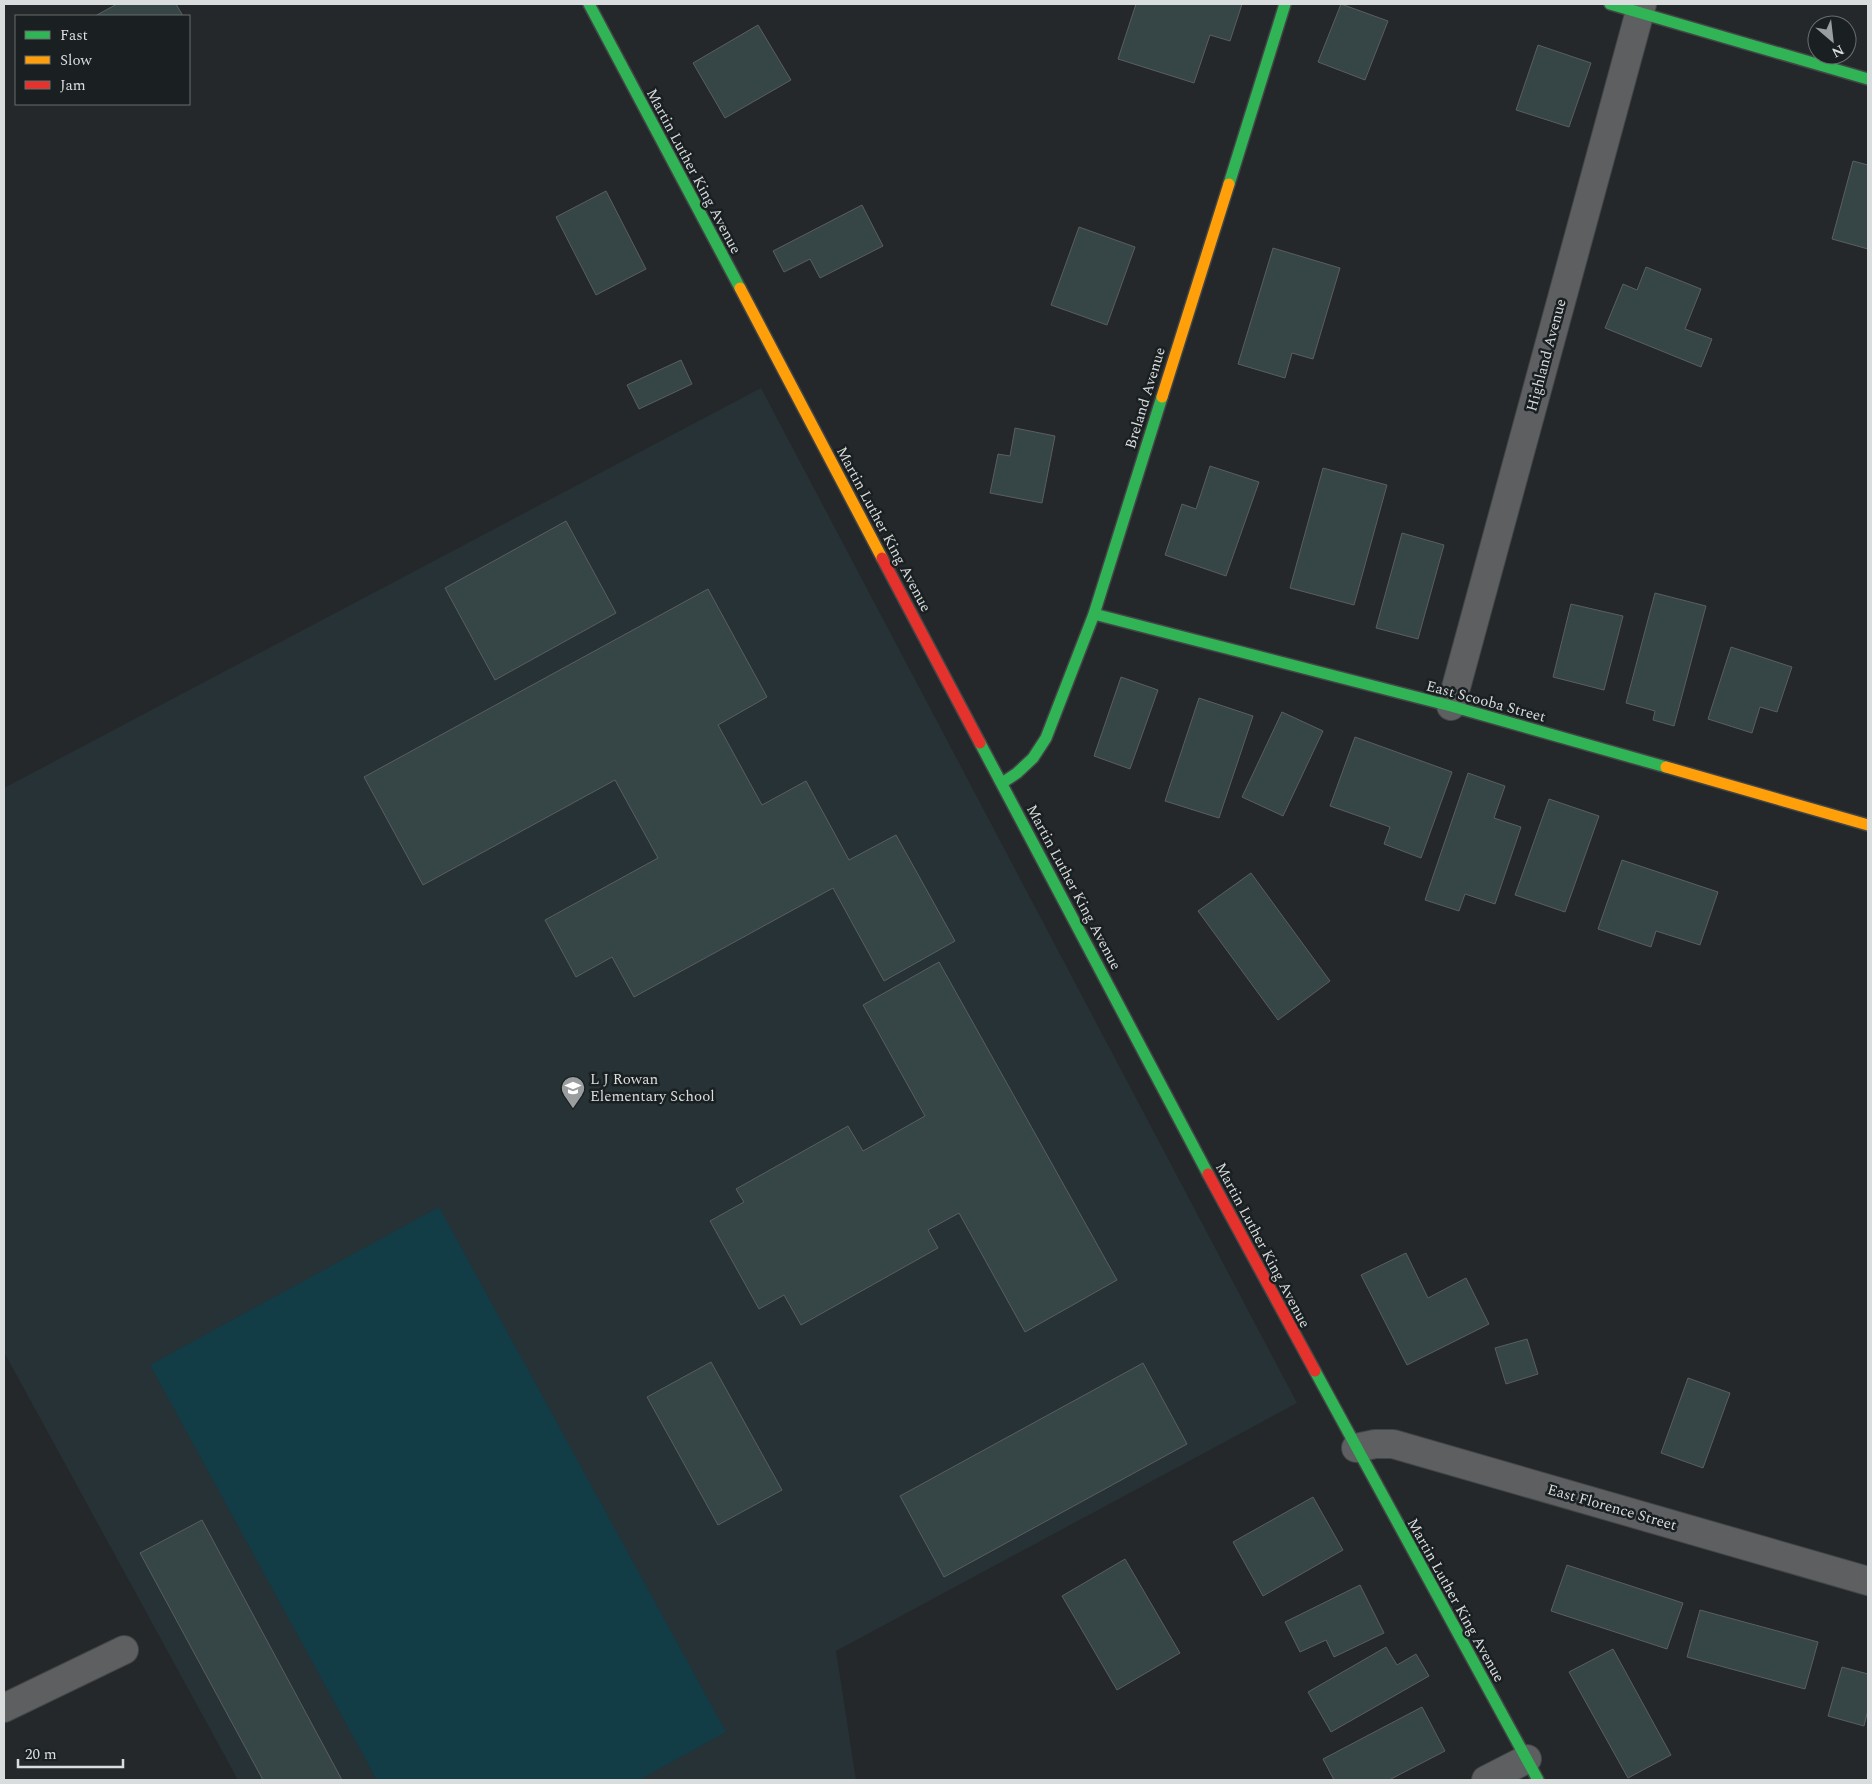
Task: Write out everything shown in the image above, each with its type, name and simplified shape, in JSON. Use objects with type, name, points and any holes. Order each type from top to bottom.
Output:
[{"type":"street","name":"Martin Luther King Avenue","points":[[589,4],[1238,1230],[1532,1770]]},
{"type":"street","name":"Breland Avenue","points":[[1002,783],[1017,773],[1033,758],[1046,738],[1094,614],[1284,4]]},
{"type":"street","points":[[1610,4],[1641,8],[1868,79]]},
{"type":"street","name":"Highland Avenue","points":[[1451,706],[1641,8]]},
{"type":"street","name":"East Scooba Street","points":[[1094,614],[1451,706],[1868,825]]},
{"type":"street","name":"East Florence Street","points":[[1356,1448],[1375,1444],[1393,1444],[1868,1581]]},
{"type":"street","points":[[4,1708],[124,1650]]},
{"type":"street","points":[[1486,1780],[1532,1770]]},
{"type":"shaded area","name":"L J Rowan Elementary School","points":[[761,388],[1297,1403],[836,1651],[856,1780],[238,1780],[4,1352],[4,788]]},
{"type":"shaded area","points":[[439,1207],[726,1732],[639,1780],[377,1780],[150,1365]]},
{"type":"building","points":[[117,4],[176,4],[182,15],[97,15]]},
{"type":"building","points":[[1136,4],[1242,4],[1230,41],[1210,35],[1194,83],[1118,59]]},
{"type":"building","points":[[1341,4],[1388,21],[1365,80],[1318,62]]},
{"type":"building","points":[[758,25],[791,80],[725,118],[693,63]]},
{"type":"building","points":[[1538,45],[1591,63],[1569,127],[1516,110]]},
{"type":"building","points":[[1853,161],[1868,165],[1868,249],[1832,239]]},
{"type":"building","points":[[606,191],[646,269],[596,295],[556,217]]},
{"type":"building","points":[[862,205],[883,246],[820,278],[810,259],[784,272],[773,251]]},
{"type":"building","points":[[1079,227],[1135,247],[1107,325],[1051,305]]},
{"type":"building","points":[[1273,248],[1340,268],[1313,359],[1292,353],[1285,378],[1238,364]]},
{"type":"building","points":[[1646,267],[1701,289],[1685,329],[1712,339],[1701,367],[1605,328],[1623,284],[1637,290]]},
{"type":"building","points":[[681,360],[692,384],[639,409],[627,385]]},
{"type":"building","points":[[1015,428],[1055,436],[1042,503],[990,493],[998,454],[1010,456]]},
{"type":"building","points":[[1210,466],[1259,482],[1226,576],[1165,555],[1182,504],[1196,509]]},
{"type":"building","points":[[1323,468],[1387,485],[1354,605],[1290,588]]},
{"type":"building","points":[[566,521],[616,613],[495,680],[445,588]]},
{"type":"building","points":[[1402,533],[1444,545],[1418,639],[1376,628]]},
{"type":"building","points":[[708,589],[767,697],[718,725],[762,805],[806,781],[849,860],[896,835],[955,941],[884,981],[833,888],[634,997],[612,957],[576,977],[545,920],[658,858],[615,780],[423,885],[364,777]]},
{"type":"building","points":[[1655,593],[1706,606],[1674,726],[1653,720],[1655,711],[1626,703]]},
{"type":"building","points":[[1571,604],[1623,616],[1604,690],[1553,677]]},
{"type":"building","points":[[1731,647],[1792,667],[1777,712],[1760,707],[1752,733],[1708,719]]},
{"type":"building","points":[[1121,677],[1158,690],[1130,769],[1094,756]]},
{"type":"building","points":[[1199,698],[1253,716],[1219,818],[1165,801]]},
{"type":"building","points":[[1282,712],[1323,731],[1283,816],[1242,797]]},
{"type":"building","points":[[1355,737],[1452,772],[1421,858],[1384,844],[1390,827],[1330,806]]},
{"type":"building","points":[[1468,773],[1505,786],[1494,818],[1521,827],[1495,904],[1465,894],[1459,911],[1425,900]]},
{"type":"building","points":[[1549,799],[1599,816],[1565,912],[1515,895]]},
{"type":"building","points":[[1622,860],[1718,892],[1700,945],[1656,931],[1651,947],[1598,929]]},
{"type":"building","points":[[1251,873],[1330,981],[1278,1020],[1198,911]]},
{"type":"building","points":[[939,962],[1117,1280],[1025,1332],[959,1213],[928,1230],[938,1248],[801,1325],[784,1295],[759,1309],[710,1221],[744,1202],[736,1189],[848,1126],[863,1151],[925,1116],[863,1005]]},
{"type":"building","points":[[1406,1253],[1428,1298],[1466,1278],[1489,1324],[1407,1365],[1361,1275]]},
{"type":"building","points":[[1527,1339],[1538,1374],[1506,1384],[1495,1348]]},
{"type":"building","points":[[711,1362],[782,1490],[718,1525],[647,1397]]},
{"type":"building","points":[[1143,1363],[1187,1444],[944,1577],[900,1496]]},
{"type":"building","points":[[1688,1378],[1730,1393],[1703,1468],[1661,1453]]},
{"type":"building","points":[[1313,1497],[1343,1550],[1263,1596],[1233,1542]]},
{"type":"building","points":[[202,1520],[342,1780],[263,1780],[140,1553]]},
{"type":"building","points":[[1125,1559],[1180,1653],[1117,1690],[1062,1596]]},
{"type":"building","points":[[1567,1565],[1683,1603],[1667,1649],[1551,1611]]},
{"type":"building","points":[[1360,1585],[1384,1633],[1334,1657],[1326,1640],[1300,1652],[1285,1622]]},
{"type":"building","points":[[1700,1610],[1818,1642],[1805,1689],[1687,1657]]},
{"type":"building","points":[[1386,1647],[1397,1665],[1416,1654],[1429,1676],[1331,1732],[1308,1692]]},
{"type":"building","points":[[1613,1649],[1671,1755],[1628,1778],[1569,1672]]},
{"type":"building","points":[[1842,1667],[1868,1674],[1868,1710],[1864,1726],[1828,1716]]},
{"type":"building","points":[[1422,1707],[1445,1751],[1389,1780],[1334,1780],[1323,1759]]},
{"type":"traffic: fast","points":[[589,4],[740,288]]},
{"type":"traffic: fast","points":[[1229,184],[1285,4]]},
{"type":"traffic: fast","points":[[1610,4],[1868,79]]},
{"type":"traffic: fast","points":[[1002,783],[1017,773],[1033,758],[1046,738],[1094,614],[1162,397]]},
{"type":"traffic: fast","points":[[1094,614],[1451,706],[1666,767]]},
{"type":"traffic: fast","points":[[980,743],[1208,1174]]},
{"type":"traffic: fast","points":[[1315,1371],[1538,1780]]},
{"type":"traffic: slow","points":[[1162,397],[1229,184]]},
{"type":"traffic: slow","points":[[740,288],[882,558]]},
{"type":"traffic: slow","points":[[1666,767],[1868,825]]},
{"type":"traffic: jam","points":[[882,558],[980,743]]},
{"type":"traffic: jam","points":[[1208,1174],[1315,1371]]},
{"type":"place","name":"L J Rowan Elementary School","points":[[573,1109]]}]
